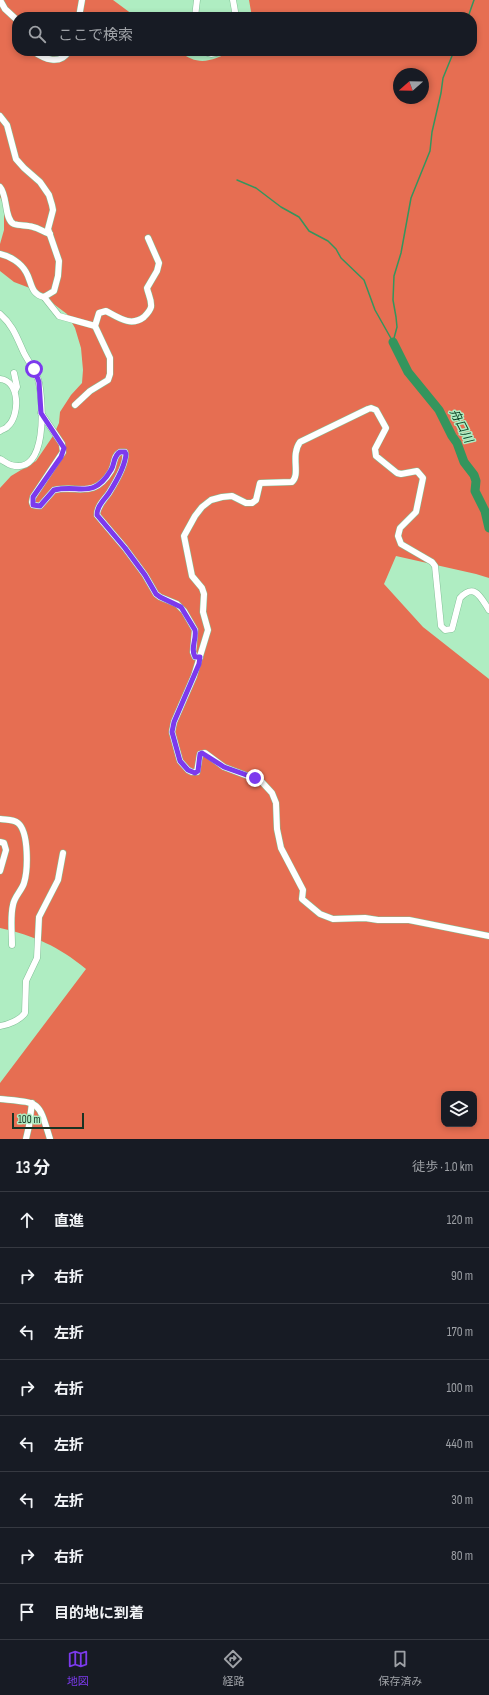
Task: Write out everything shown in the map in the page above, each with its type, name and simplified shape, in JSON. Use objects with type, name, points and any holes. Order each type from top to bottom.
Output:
[{"type":"street","points":[[0,0],[12,15]]},
{"type":"street","points":[[80,12],[82,0]]},
{"type":"street","points":[[196,12],[197,0]]},
{"type":"street","points":[[233,0],[235,12]]},
{"type":"street","points":[[41,56],[55,60],[65,56]]},
{"type":"street","points":[[0,116],[7,125],[16,159],[40,182],[49,195],[53,208],[48,229],[59,256],[59,266],[54,291],[44,297]]},
{"type":"street","points":[[0,187],[6,199],[11,222],[35,227],[50,234]]},
{"type":"street","points":[[75,405],[90,391],[108,380],[110,374],[110,358],[95,326],[100,313],[103,311],[125,321],[132,322],[143,317],[150,310],[151,302],[148,288],[157,271],[159,263],[148,238]]},
{"type":"street","points":[[0,254],[10,258],[23,268],[28,274],[34,291],[39,296],[44,297],[59,316],[95,326]]},
{"type":"street","points":[[0,314],[7,320],[15,332],[24,354],[38,377],[41,413],[40,439],[33,459],[15,466],[10,465],[0,459]]},
{"type":"street","points":[[0,431],[8,426],[14,419],[16,405],[15,391],[17,387],[14,373]]},
{"type":"street","points":[[0,378],[9,382],[15,391]]},
{"type":"street","points":[[489,610],[477,593],[473,591],[469,592],[462,596],[458,603],[452,629],[445,630],[441,626],[435,566],[432,562],[402,544],[398,536],[400,528],[416,512],[423,478],[417,471],[401,474],[397,473],[376,456],[375,449],[386,428],[379,413],[371,408],[300,442],[294,454],[296,474],[292,482],[260,483],[256,500],[252,503],[246,503],[232,496],[211,500],[202,507],[191,520],[185,532],[184,541],[192,576],[202,588],[204,594],[203,612],[208,630],[194,676],[173,726],[175,743],[180,761],[188,770],[197,772],[200,754],[204,753],[224,767],[255,778],[266,786],[272,793],[276,803],[277,829],[282,848],[302,890],[302,897],[320,914],[333,919],[366,918],[378,920],[409,920],[489,936]]},
{"type":"street","points":[[41,413],[62,444],[63,452],[33,497],[33,505],[40,506],[54,490],[88,490],[100,485],[114,466],[116,454],[125,452],[124,463],[114,486],[100,505],[97,515],[125,548],[145,575],[156,594],[181,607],[195,630],[193,655],[197,658],[200,657]]},
{"type":"street","points":[[0,819],[11,820],[18,823],[22,828],[28,860],[24,884],[13,903],[12,945]]},
{"type":"street","points":[[0,842],[4,843],[6,850],[0,871]]},
{"type":"street","points":[[0,1026],[11,1022],[25,1013],[26,981],[37,958],[39,917],[58,880],[63,854]]},
{"type":"street","points":[[0,1100],[25,1101],[41,1111],[50,1139]]},
{"type":"street","points":[[26,1139],[32,1104]]},
{"type":"shaded area","points":[[0,0],[113,0],[129,12],[12,12],[12,56],[186,56],[199,61],[205,61],[220,56],[477,56],[477,12],[251,12],[249,0],[489,0],[489,578],[396,556],[384,584],[423,627],[489,679],[489,1139],[0,1139],[0,1083],[86,969],[66,954],[46,943],[35,938],[0,928],[0,488],[11,476],[36,461],[53,436],[59,423],[60,412],[71,395],[82,383],[83,370],[81,348],[75,328],[67,314],[35,290],[14,282],[0,271],[0,244],[4,230],[4,205],[0,197]]},
{"type":"waterway","points":[[470,12],[474,0]]},
{"type":"waterway","points":[[393,342],[397,327],[393,300],[394,276],[401,253],[411,198],[430,151],[432,132],[443,78],[452,56]]},
{"type":"waterway","points":[[237,180],[256,188],[281,207],[299,217],[309,231],[328,241],[336,249],[341,258],[364,280],[375,310],[393,342]]},
{"type":"waterway","name":"舟口川","points":[[393,342],[408,372],[439,410],[457,443],[464,462],[474,475],[476,481],[475,491],[485,511],[489,528]]},
{"type":"route","points":[[34,369],[38,377],[40,388],[41,413],[52,432],[64,448],[61,457],[33,497],[33,505],[38,507],[42,505],[54,490],[88,490],[100,485],[114,466],[116,454],[118,452],[125,452],[126,458],[114,486],[100,505],[97,515],[102,523],[125,548],[145,575],[156,594],[181,607],[195,630],[196,634],[193,655],[197,658],[200,657],[199,664],[174,722],[172,732],[180,761],[188,770],[195,773],[198,771],[200,754],[204,753],[224,767],[255,778]]}]
